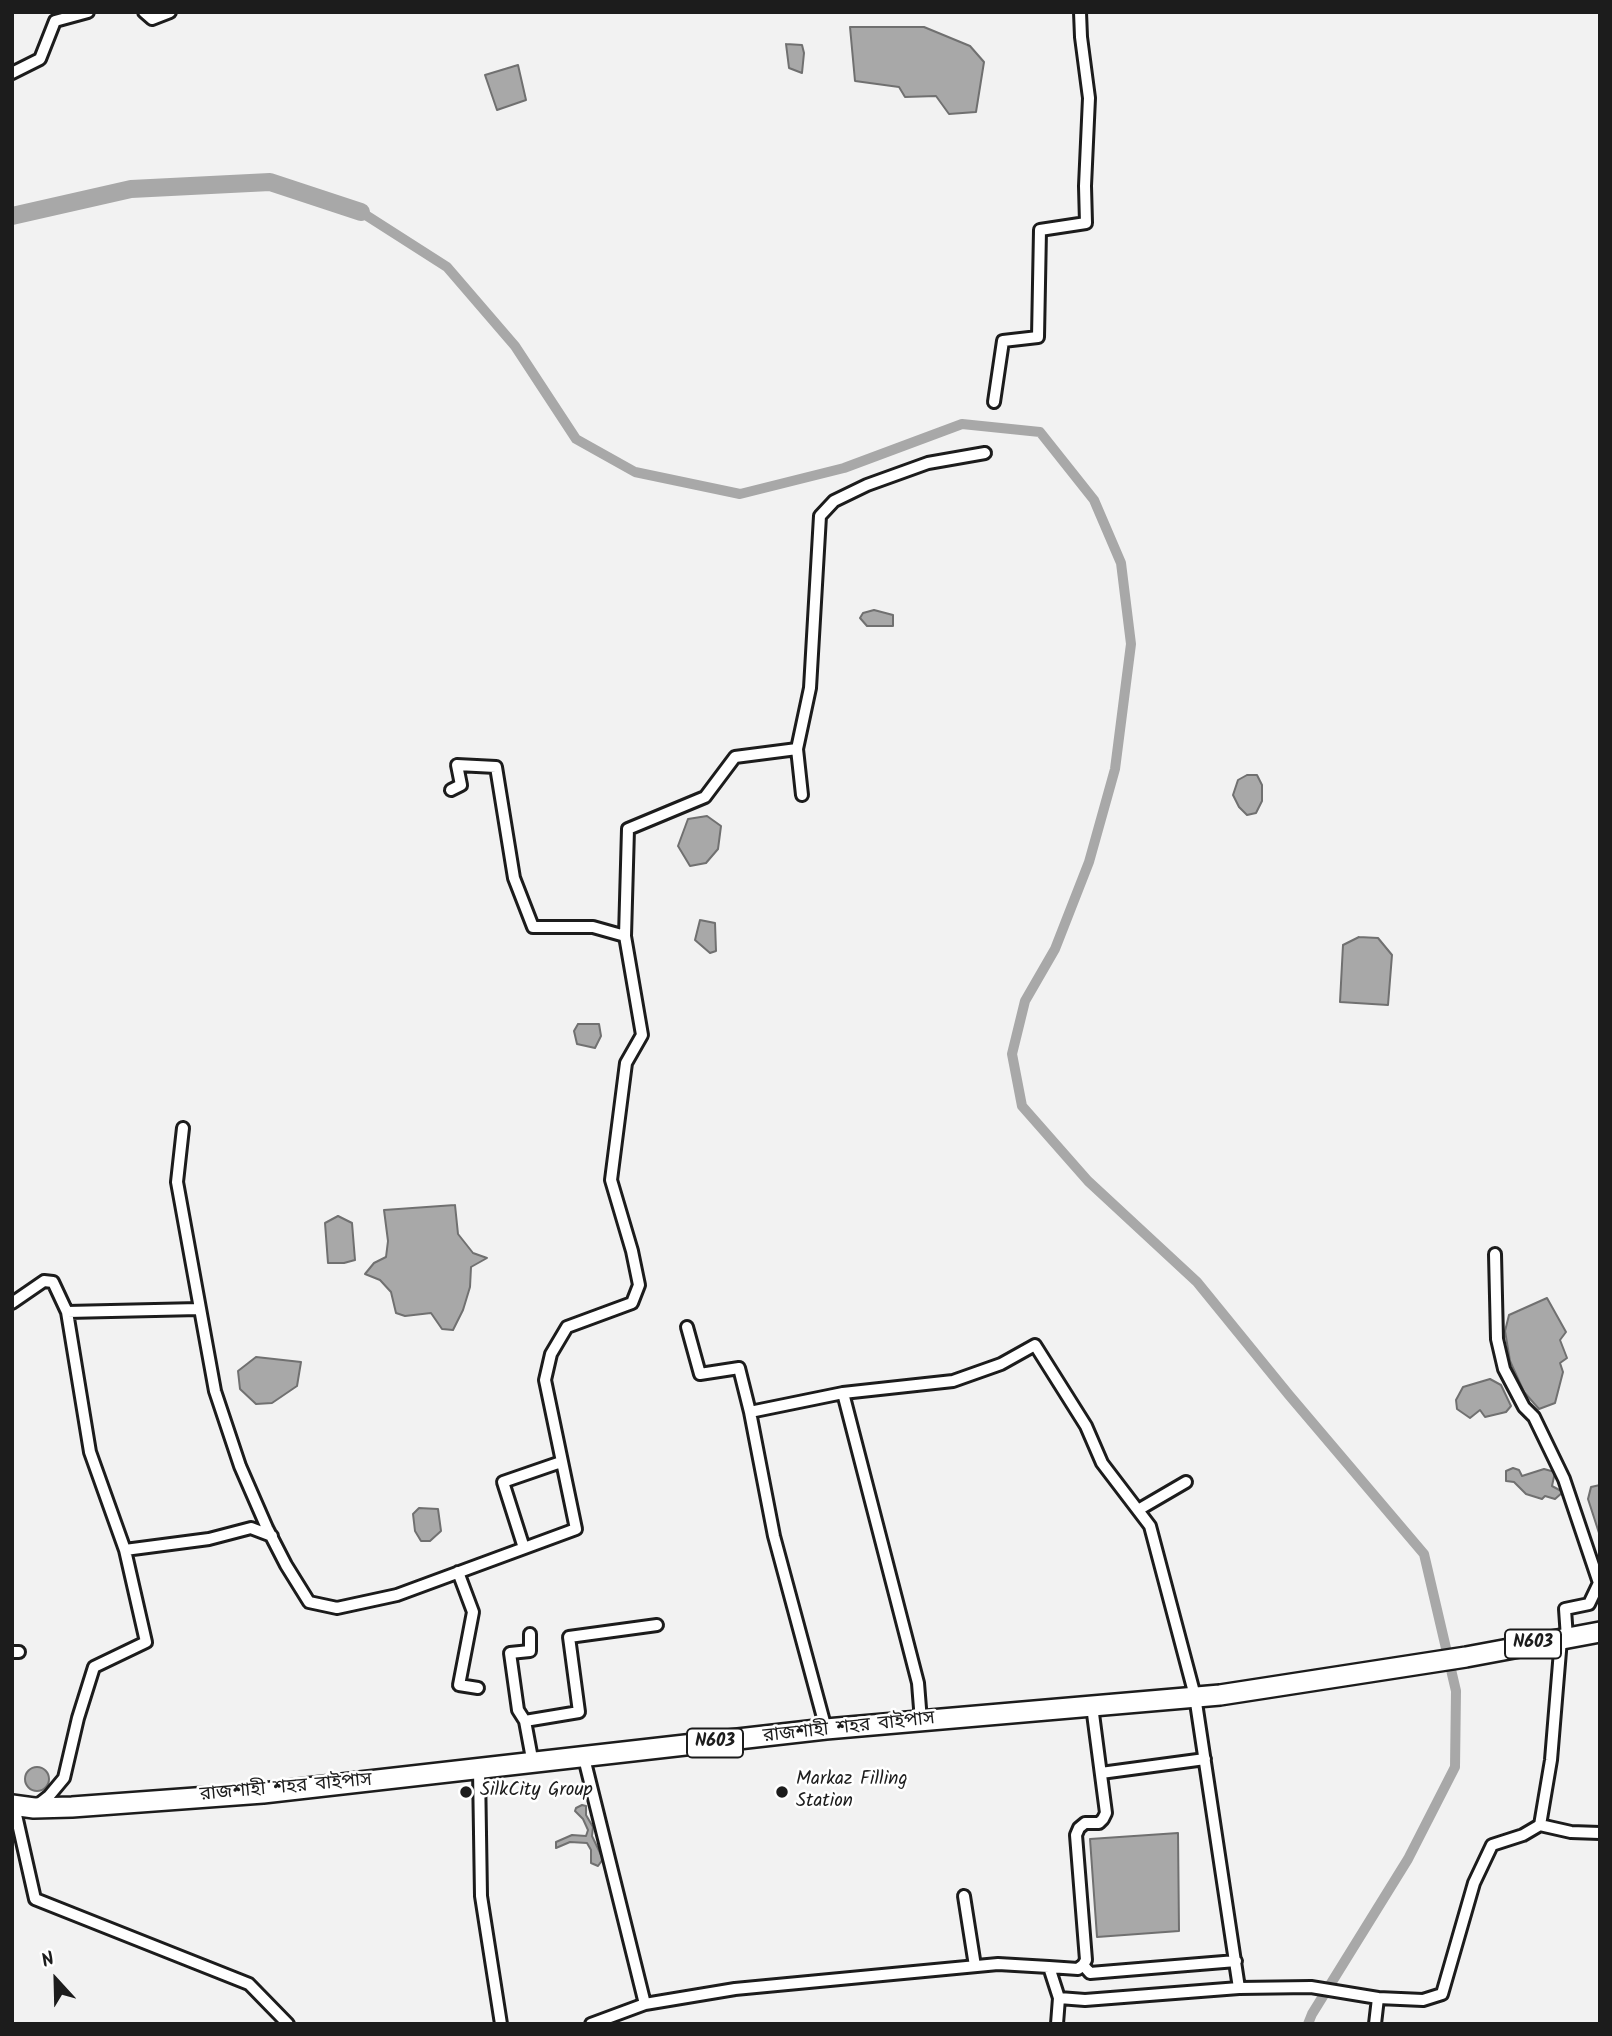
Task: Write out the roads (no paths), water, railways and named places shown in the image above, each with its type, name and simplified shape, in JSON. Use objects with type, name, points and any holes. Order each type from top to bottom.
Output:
[{"type":"highway","name":"রাজশাহী শহর বাইপাস","points":[[20,1806],[72,1807],[263,1793],[826,1729],[1220,1695],[1466,1657],[1600,1632]]},
{"type":"street","points":[[12,73],[40,59],[55,22],[88,12]]},
{"type":"street","points":[[144,12],[152,19],[170,12]]},
{"type":"street","points":[[994,402],[1003,341],[1038,337],[1040,230],[1086,223],[1089,98],[1080,12]]},
{"type":"street","points":[[802,795],[797,749],[810,688],[820,516],[834,501],[867,485],[928,463],[985,453]]},
{"type":"street","points":[[183,1128],[177,1182],[199,1310],[219,1404],[240,1466],[286,1565],[309,1602],[337,1608],[397,1595],[576,1529],[545,1380],[551,1354],[567,1327],[632,1303],[639,1285],[611,1180],[626,1063],[642,1035],[625,936],[628,829],[705,797],[735,757],[797,749]]},
{"type":"street","points":[[451,790],[461,785],[457,765],[496,767],[514,878],[533,927],[593,927],[625,936]]},
{"type":"street","points":[[1495,1254],[1497,1339],[1504,1369],[1524,1407],[1534,1417],[1564,1479],[1599,1583],[1589,1604],[1565,1609],[1551,1760],[1541,1825]]},
{"type":"street","points":[[12,1303],[44,1281],[54,1282],[67,1312],[90,1452],[125,1550],[146,1642],[94,1667],[64,1777],[49,1796],[20,1806],[35,1899],[249,1984],[288,2024]]},
{"type":"street","points":[[67,1312],[199,1310]]},
{"type":"street","points":[[687,1327],[700,1374],[738,1368],[750,1412],[774,1536],[826,1729]]},
{"type":"street","points":[[750,1412],[843,1393],[953,1381],[1001,1364],[1035,1345],[1086,1426],[1102,1463],[1150,1525],[1195,1696],[1239,1988]]},
{"type":"street","points":[[843,1393],[918,1683],[921,1721]]},
{"type":"street","points":[[524,1548],[503,1482],[561,1462]]},
{"type":"street","points":[[1138,1510],[1185,1482]]},
{"type":"street","points":[[125,1550],[209,1539],[251,1528],[272,1536]]},
{"type":"street","points":[[458,1572],[473,1612],[459,1685],[478,1688]]},
{"type":"street","points":[[525,1721],[579,1712],[569,1637],[657,1625]]},
{"type":"street","points":[[530,1634],[530,1651],[509,1653],[518,1710],[525,1721],[533,1764]]},
{"type":"street","points":[[591,2024],[645,2004],[735,1989],[998,1964],[1078,1969],[1086,1960],[1076,1835],[1085,1823],[1099,1822],[1105,1814],[1092,1706]]},
{"type":"street","points":[[584,1758],[645,2004]]},
{"type":"street","points":[[1101,1773],[1205,1759]]},
{"type":"street","points":[[479,1770],[481,1896],[501,2024]]},
{"type":"street","points":[[1059,1998],[1086,2000],[1239,1988],[1311,1987],[1378,1998],[1423,2000],[1442,1994],[1474,1883],[1492,1845],[1523,1835],[1541,1825],[1571,1832],[1600,1833]]},
{"type":"street","points":[[964,1896],[975,1966]]},
{"type":"street","points":[[1083,1965],[1090,1973],[1236,1961]]},
{"type":"street","points":[[1049,1967],[1059,1998],[1057,2024]]},
{"type":"street","points":[[1376,2024],[1378,1998]]},
{"type":"waterway","points":[[12,216],[131,189],[270,182],[361,212]]},
{"type":"waterway","points":[[361,212],[447,267],[515,346],[576,439],[635,472],[740,494],[844,468],[962,424],[1040,432],[1094,500],[1121,563],[1131,644],[1115,769],[1089,862],[1055,949],[1025,1001],[1012,1054],[1022,1106],[1088,1181],[1197,1282],[1424,1554],[1456,1691],[1455,1767],[1408,1859],[1308,2024]]},
{"type":"place","name":"SilkCity Group","points":[[466,1792]]},
{"type":"place","name":"Markaz Filling Station","points":[[782,1792]]}]
